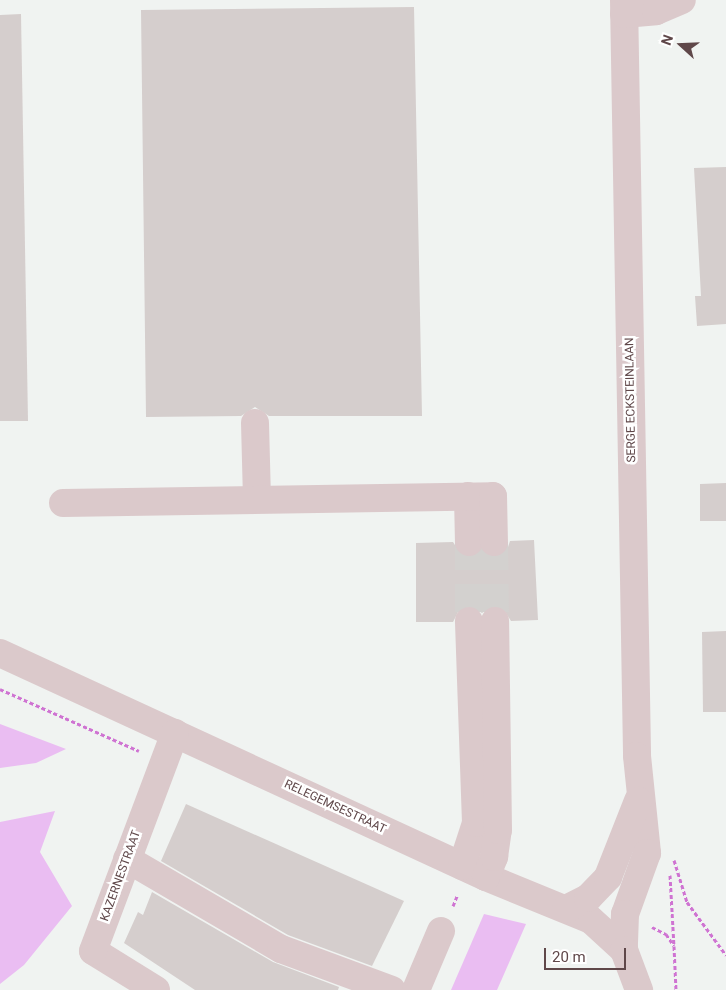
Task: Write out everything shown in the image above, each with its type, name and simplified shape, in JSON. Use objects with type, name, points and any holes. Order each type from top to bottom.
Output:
[{"type":"street","points":[[624,7],[656,11],[682,0]]},
{"type":"street","name":"SERGE ECKSTEINLAAN","points":[[624,7],[639,800],[647,853],[625,914],[624,950]]},
{"type":"street","points":[[255,423],[257,499]]},
{"type":"street","points":[[63,502],[493,496],[481,542]]},
{"type":"street","points":[[474,871],[494,857],[498,830],[482,621]]},
{"type":"street","name":"RELEGEMSESTRAAT","points":[[0,653],[474,871],[591,920],[624,950],[639,990]]},
{"type":"street","name":"KAZERNESTRAAT","points":[[156,990],[93,951],[175,732]]},
{"type":"street","name":"SERGE ECKSTEINLAAN","points":[[566,909],[588,898],[608,877],[639,800]]},
{"type":"street","points":[[127,860],[281,949],[392,990]]},
{"type":"street","points":[[416,990],[441,931]]},
{"type":"path","points":[[673,856],[687,902],[726,955]]},
{"type":"shaded area","points":[[0,724],[66,749],[36,763],[0,768]]},
{"type":"shaded area","points":[[55,811],[40,852],[72,906],[24,965],[0,984],[0,822]]},
{"type":"shaded area","points":[[484,914],[526,924],[497,990],[451,990]]},
{"type":"building","points":[[414,7],[422,416],[269,416],[255,407],[241,416],[146,417],[141,10]]},
{"type":"building","points":[[21,14],[28,421],[0,421],[0,15]]},
{"type":"building","points":[[726,167],[726,324],[697,326],[695,296],[701,296],[694,168]]},
{"type":"building","points":[[726,483],[726,521],[700,521],[700,484]]},
{"type":"building","points":[[534,540],[538,620],[511,621],[502,607],[494,605],[482,613],[469,605],[460,608],[453,622],[416,622],[416,543],[453,542],[462,556],[470,558],[481,551],[495,558],[507,550],[510,541]]},
{"type":"building","points":[[726,631],[726,712],[703,712],[702,632]]},
{"type":"building","points":[[186,804],[404,901],[372,966],[288,935],[161,861]]},
{"type":"building","points":[[152,892],[273,962],[339,987],[338,990],[195,990],[124,943],[138,912],[143,915]]},
{"type":"tunnel","points":[[469,542],[469,621]]},
{"type":"tunnel","points":[[494,542],[495,621]]}]
